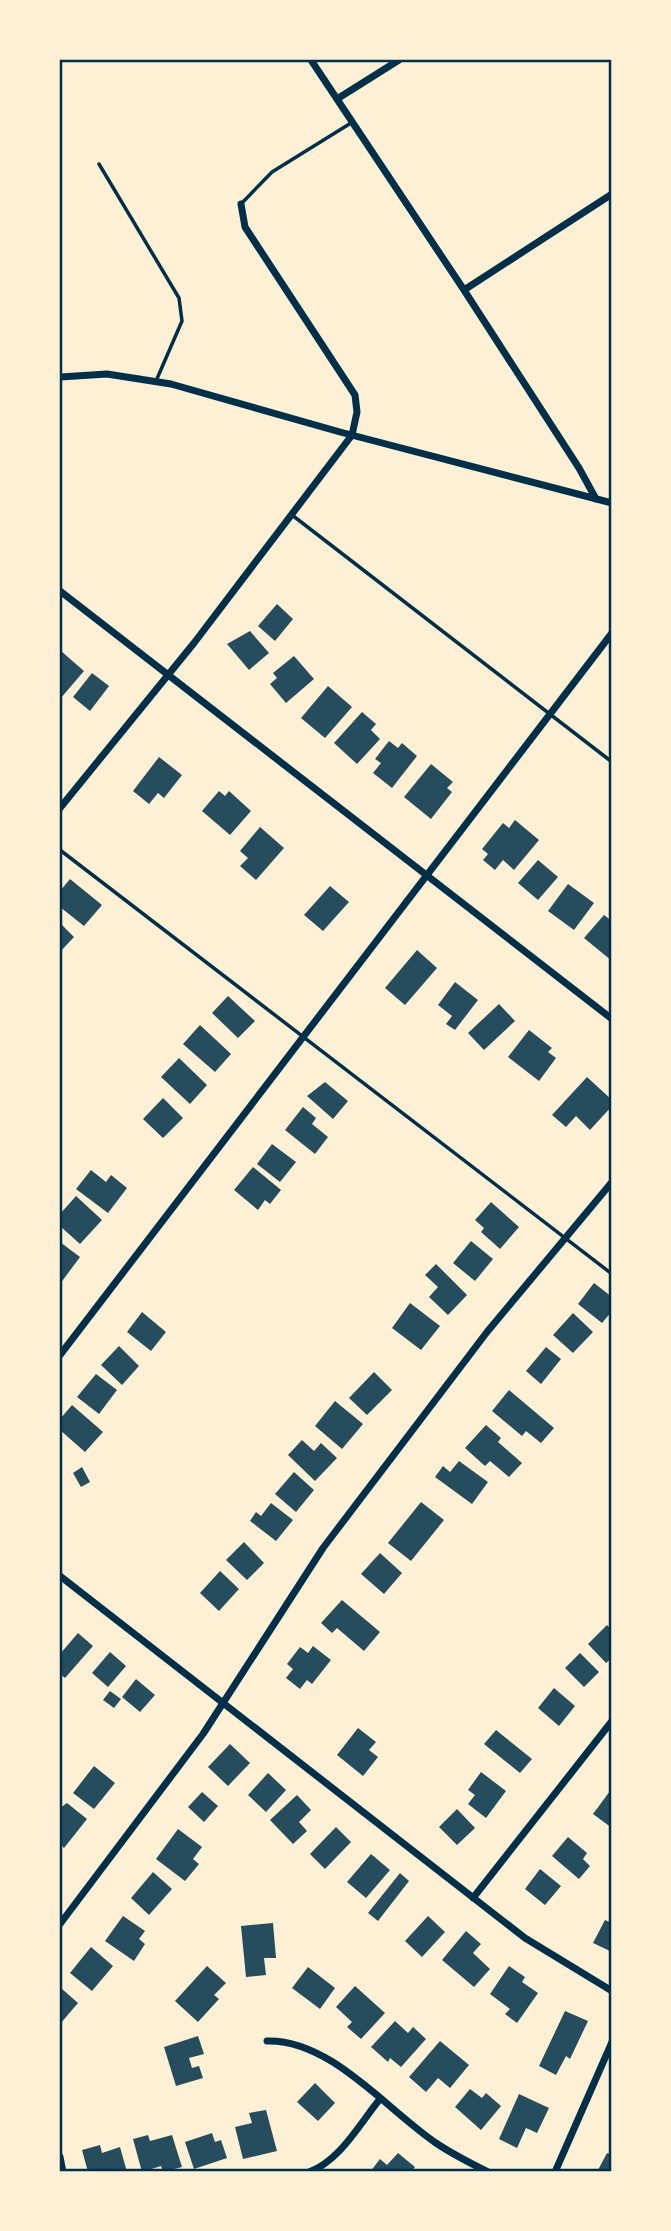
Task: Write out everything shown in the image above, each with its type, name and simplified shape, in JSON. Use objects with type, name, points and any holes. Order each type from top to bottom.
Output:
[{"type":"street","points":[[310,60],[464,290],[579,468],[596,499]]},
{"type":"street","points":[[337,99],[399,60]]},
{"type":"street","points":[[464,290],[611,194]]},
{"type":"street","points":[[60,808],[166,674],[194,643],[352,435],[357,412],[355,396],[245,227],[240,204]]},
{"type":"street","points":[[60,377],[107,374],[156,381],[611,503]]},
{"type":"street","points":[[60,592],[611,1018]]},
{"type":"street","points":[[60,1355],[611,633]]},
{"type":"street","points":[[60,1924],[203,1734],[323,1548],[486,1332],[611,1182]]},
{"type":"street","points":[[60,1576],[223,1700],[525,1938],[611,1991]]},
{"type":"street","points":[[473,1898],[611,1721]]},
{"type":"street","points":[[267,2041],[287,2040],[312,2049],[435,2143],[488,2172]]},
{"type":"street","points":[[555,2172],[611,2042]]},
{"type":"street","points":[[309,2172],[338,2152],[380,2099]]},
{"type":"street","points":[[60,2157],[63,2172]]},
{"type":"lane","points":[[240,204],[272,173],[352,122]]},
{"type":"lane","points":[[99,164],[179,298],[182,321],[156,381]]},
{"type":"lane","points":[[292,515],[447,632],[611,762]]},
{"type":"lane","points":[[60,850],[611,1274]]},
{"type":"building","points":[[277,604],[293,619],[275,641],[258,626]]},
{"type":"building","points":[[250,631],[269,653],[249,670],[227,644]]},
{"type":"building","points":[[61,651],[84,671],[60,699],[60,653]]},
{"type":"building","points":[[294,656],[314,679],[286,703],[270,684],[277,678],[273,673]]},
{"type":"building","points":[[92,673],[109,686],[90,711],[73,697]]},
{"type":"building","points":[[328,686],[352,707],[325,738],[301,718]]},
{"type":"building","points":[[362,712],[376,724],[371,730],[380,739],[357,764],[334,743]]},
{"type":"building","points":[[389,741],[398,748],[402,743],[417,756],[392,788],[373,773],[381,763],[375,759]]},
{"type":"building","points":[[159,757],[182,775],[164,798],[158,793],[149,804],[133,791]]},
{"type":"building","points":[[431,764],[453,782],[447,788],[452,792],[431,819],[404,797]]},
{"type":"building","points":[[219,791],[225,796],[229,791],[251,811],[230,835],[202,811]]},
{"type":"building","points":[[515,820],[539,840],[514,870],[503,860],[495,870],[483,860],[488,854],[482,849],[503,823],[509,828]]},
{"type":"building","points":[[260,827],[284,848],[256,880],[240,866],[248,858],[240,851]]},
{"type":"building","points":[[538,860],[558,877],[538,900],[518,883]]},
{"type":"building","points":[[70,879],[102,905],[84,926],[60,907],[60,891]]},
{"type":"building","points":[[568,884],[594,903],[574,930],[548,911]]},
{"type":"building","points":[[330,886],[349,902],[323,931],[304,915]]},
{"type":"building","points":[[604,915],[612,921],[612,961],[584,938]]},
{"type":"building","points":[[60,923],[74,937],[60,952]]},
{"type":"building","points":[[417,950],[437,968],[405,1005],[385,988]]},
{"type":"building","points":[[455,982],[478,1000],[455,1030],[446,1024],[452,1016],[438,1005]]},
{"type":"building","points":[[228,996],[255,1021],[238,1038],[212,1013]]},
{"type":"building","points":[[499,1004],[515,1021],[484,1050],[468,1033]]},
{"type":"building","points":[[200,1025],[231,1054],[215,1072],[183,1044]]},
{"type":"building","points":[[529,1030],[552,1048],[548,1052],[556,1058],[539,1081],[508,1057]]},
{"type":"building","points":[[179,1058],[207,1085],[190,1104],[161,1077]]},
{"type":"building","points":[[587,1077],[612,1100],[612,1106],[590,1130],[576,1116],[566,1127],[552,1115]]},
{"type":"building","points":[[325,1082],[348,1101],[333,1119],[307,1096]]},
{"type":"building","points":[[163,1098],[183,1118],[163,1138],[143,1119]]},
{"type":"building","points":[[303,1107],[316,1118],[312,1124],[328,1137],[315,1154],[285,1130]]},
{"type":"building","points":[[272,1144],[296,1162],[280,1182],[257,1164]]},
{"type":"building","points":[[253,1167],[281,1190],[270,1204],[265,1200],[258,1210],[234,1190]]},
{"type":"building","points":[[91,1170],[106,1182],[111,1175],[127,1188],[108,1213],[76,1189]]},
{"type":"building","points":[[76,1196],[102,1220],[80,1244],[60,1226],[60,1214]]},
{"type":"building","points":[[491,1202],[519,1227],[500,1249],[481,1232],[484,1228],[475,1220]]},
{"type":"building","points":[[471,1241],[493,1259],[475,1281],[453,1263]]},
{"type":"building","points":[[60,1242],[80,1257],[60,1284]]},
{"type":"building","points":[[436,1264],[467,1295],[448,1315],[429,1297],[438,1287],[425,1275]]},
{"type":"building","points":[[594,1283],[612,1297],[612,1311],[602,1323],[578,1304]]},
{"type":"building","points":[[410,1303],[440,1326],[421,1350],[392,1328]]},
{"type":"building","points":[[142,1312],[166,1332],[151,1351],[127,1332]]},
{"type":"building","points":[[573,1313],[593,1332],[573,1353],[553,1335]]},
{"type":"building","points":[[119,1346],[139,1366],[122,1385],[101,1365]]},
{"type":"building","points":[[546,1347],[561,1359],[541,1384],[526,1371]]},
{"type":"building","points":[[374,1372],[392,1390],[367,1415],[349,1398]]},
{"type":"building","points":[[96,1374],[117,1390],[99,1414],[77,1397]]},
{"type":"building","points":[[509,1390],[554,1428],[541,1443],[526,1431],[522,1436],[492,1411]]},
{"type":"building","points":[[335,1401],[363,1424],[342,1449],[315,1426]]},
{"type":"building","points":[[72,1405],[103,1432],[85,1452],[60,1430],[60,1419]]},
{"type":"building","points":[[486,1425],[501,1438],[498,1442],[522,1463],[509,1477],[490,1461],[485,1466],[465,1448]]},
{"type":"building","points":[[302,1440],[314,1451],[321,1443],[337,1458],[315,1481],[288,1455]]},
{"type":"building","points":[[459,1461],[488,1482],[472,1504],[435,1477],[443,1466],[450,1472]]},
{"type":"building","points":[[82,1467],[90,1482],[81,1487],[73,1473]]},
{"type":"building","points":[[294,1472],[314,1490],[296,1512],[275,1494]]},
{"type":"building","points":[[421,1502],[444,1520],[411,1561],[388,1543]]},
{"type":"building","points":[[271,1503],[293,1520],[276,1541],[250,1521],[256,1512],[261,1516]]},
{"type":"building","points":[[244,1542],[264,1563],[247,1580],[226,1560]]},
{"type":"building","points":[[380,1553],[402,1573],[384,1594],[361,1574]]},
{"type":"building","points":[[220,1571],[239,1589],[219,1611],[200,1593]]},
{"type":"building","points":[[342,1600],[380,1632],[364,1651],[337,1628],[332,1633],[321,1623]]},
{"type":"building","points":[[607,1625],[612,1630],[612,1658],[606,1663],[588,1644]]},
{"type":"building","points":[[78,1633],[93,1646],[65,1678],[60,1674],[60,1654]]},
{"type":"building","points":[[313,1646],[331,1660],[312,1684],[307,1680],[300,1689],[286,1678],[293,1669],[287,1664],[300,1647],[308,1653]]},
{"type":"building","points":[[110,1652],[126,1666],[108,1687],[92,1673]]},
{"type":"building","points":[[580,1653],[599,1672],[584,1687],[565,1668]]},
{"type":"building","points":[[136,1679],[155,1695],[140,1712],[122,1697]]},
{"type":"building","points":[[554,1688],[575,1706],[559,1726],[538,1708]]},
{"type":"building","points":[[110,1691],[121,1699],[114,1708],[103,1700]]},
{"type":"building","points":[[358,1728],[376,1742],[369,1750],[378,1757],[363,1776],[337,1755]]},
{"type":"building","points":[[496,1730],[532,1759],[520,1773],[484,1744]]},
{"type":"building","points":[[230,1744],[250,1763],[228,1786],[208,1767]]},
{"type":"building","points":[[94,1766],[115,1783],[94,1809],[73,1793]]},
{"type":"building","points":[[481,1772],[506,1791],[486,1818],[468,1804],[475,1795],[468,1790]]},
{"type":"building","points":[[268,1773],[286,1790],[266,1812],[248,1795]]},
{"type":"building","points":[[610,1791],[612,1792],[612,1828],[593,1814]]},
{"type":"building","points":[[202,1792],[218,1806],[204,1822],[188,1807]]},
{"type":"building","points":[[297,1795],[311,1810],[299,1822],[307,1831],[293,1844],[270,1820]]},
{"type":"building","points":[[67,1803],[87,1819],[64,1848],[60,1844],[60,1808]]},
{"type":"building","points":[[457,1809],[475,1828],[457,1845],[439,1827]]},
{"type":"building","points":[[336,1827],[351,1842],[325,1869],[310,1854]]},
{"type":"building","points":[[178,1829],[202,1847],[193,1859],[199,1864],[185,1881],[156,1859]]},
{"type":"building","points":[[568,1837],[587,1853],[583,1859],[590,1866],[579,1879],[552,1856]]},
{"type":"building","points":[[371,1854],[390,1870],[366,1898],[347,1882]]},
{"type":"building","points":[[540,1869],[561,1886],[545,1905],[525,1889]]},
{"type":"building","points":[[153,1872],[172,1889],[149,1915],[131,1898]]},
{"type":"building","points":[[400,1873],[409,1881],[378,1921],[368,1913]]},
{"type":"building","points":[[123,1916],[145,1931],[139,1939],[145,1944],[134,1961],[105,1941]]},
{"type":"building","points":[[428,1916],[445,1932],[422,1957],[405,1941]]},
{"type":"building","points":[[605,1920],[612,1923],[612,1952],[593,1943]]},
{"type":"building","points":[[273,1923],[276,1958],[264,1958],[266,1975],[246,1977],[241,1926]]},
{"type":"building","points":[[466,1931],[481,1944],[473,1953],[490,1969],[474,1987],[442,1960]]},
{"type":"building","points":[[91,1947],[113,1966],[92,1991],[70,1973]]},
{"type":"building","points":[[207,1966],[226,1983],[214,1995],[219,1999],[198,2022],[175,2001]]},
{"type":"building","points":[[509,1966],[525,1977],[522,1982],[538,1993],[517,2023],[505,2014],[510,2009],[490,1994]]},
{"type":"building","points":[[308,1967],[335,1988],[320,2009],[292,1988]]},
{"type":"building","points":[[355,1986],[385,2013],[361,2039],[347,2027],[352,2022],[336,2007]]},
{"type":"building","points":[[60,1989],[78,2003],[60,2024]]},
{"type":"building","points":[[565,2011],[588,2021],[570,2059],[566,2056],[556,2075],[539,2066]]},
{"type":"building","points":[[395,2021],[408,2033],[413,2027],[426,2039],[401,2067],[390,2058],[388,2062],[371,2047]]},
{"type":"building","points":[[198,2036],[204,2054],[189,2058],[192,2068],[199,2066],[203,2078],[176,2086],[164,2047]]},
{"type":"building","points":[[440,2041],[469,2065],[450,2088],[438,2078],[426,2092],[409,2077]]},
{"type":"building","points":[[315,2083],[335,2103],[318,2121],[297,2102]]},
{"type":"building","points":[[470,2089],[482,2098],[486,2093],[501,2106],[481,2130],[455,2107]]},
{"type":"building","points":[[519,2094],[549,2108],[537,2133],[526,2128],[517,2148],[499,2139]]},
{"type":"building","points":[[266,2110],[277,2151],[243,2159],[235,2127],[252,2123],[249,2113]]},
{"type":"building","points":[[212,2133],[215,2142],[221,2140],[227,2158],[194,2169],[185,2142]]},
{"type":"building","points":[[148,2135],[150,2141],[172,2135],[182,2167],[163,2172],[161,2166],[142,2172],[133,2139]]},
{"type":"building","points":[[100,2145],[102,2153],[120,2147],[127,2172],[88,2172],[82,2150]]},
{"type":"building","points":[[398,2153],[415,2167],[411,2172],[370,2172],[380,2159],[387,2165]]},
{"type":"building","points":[[607,2153],[612,2155],[612,2172],[601,2172],[598,2170]]}]
